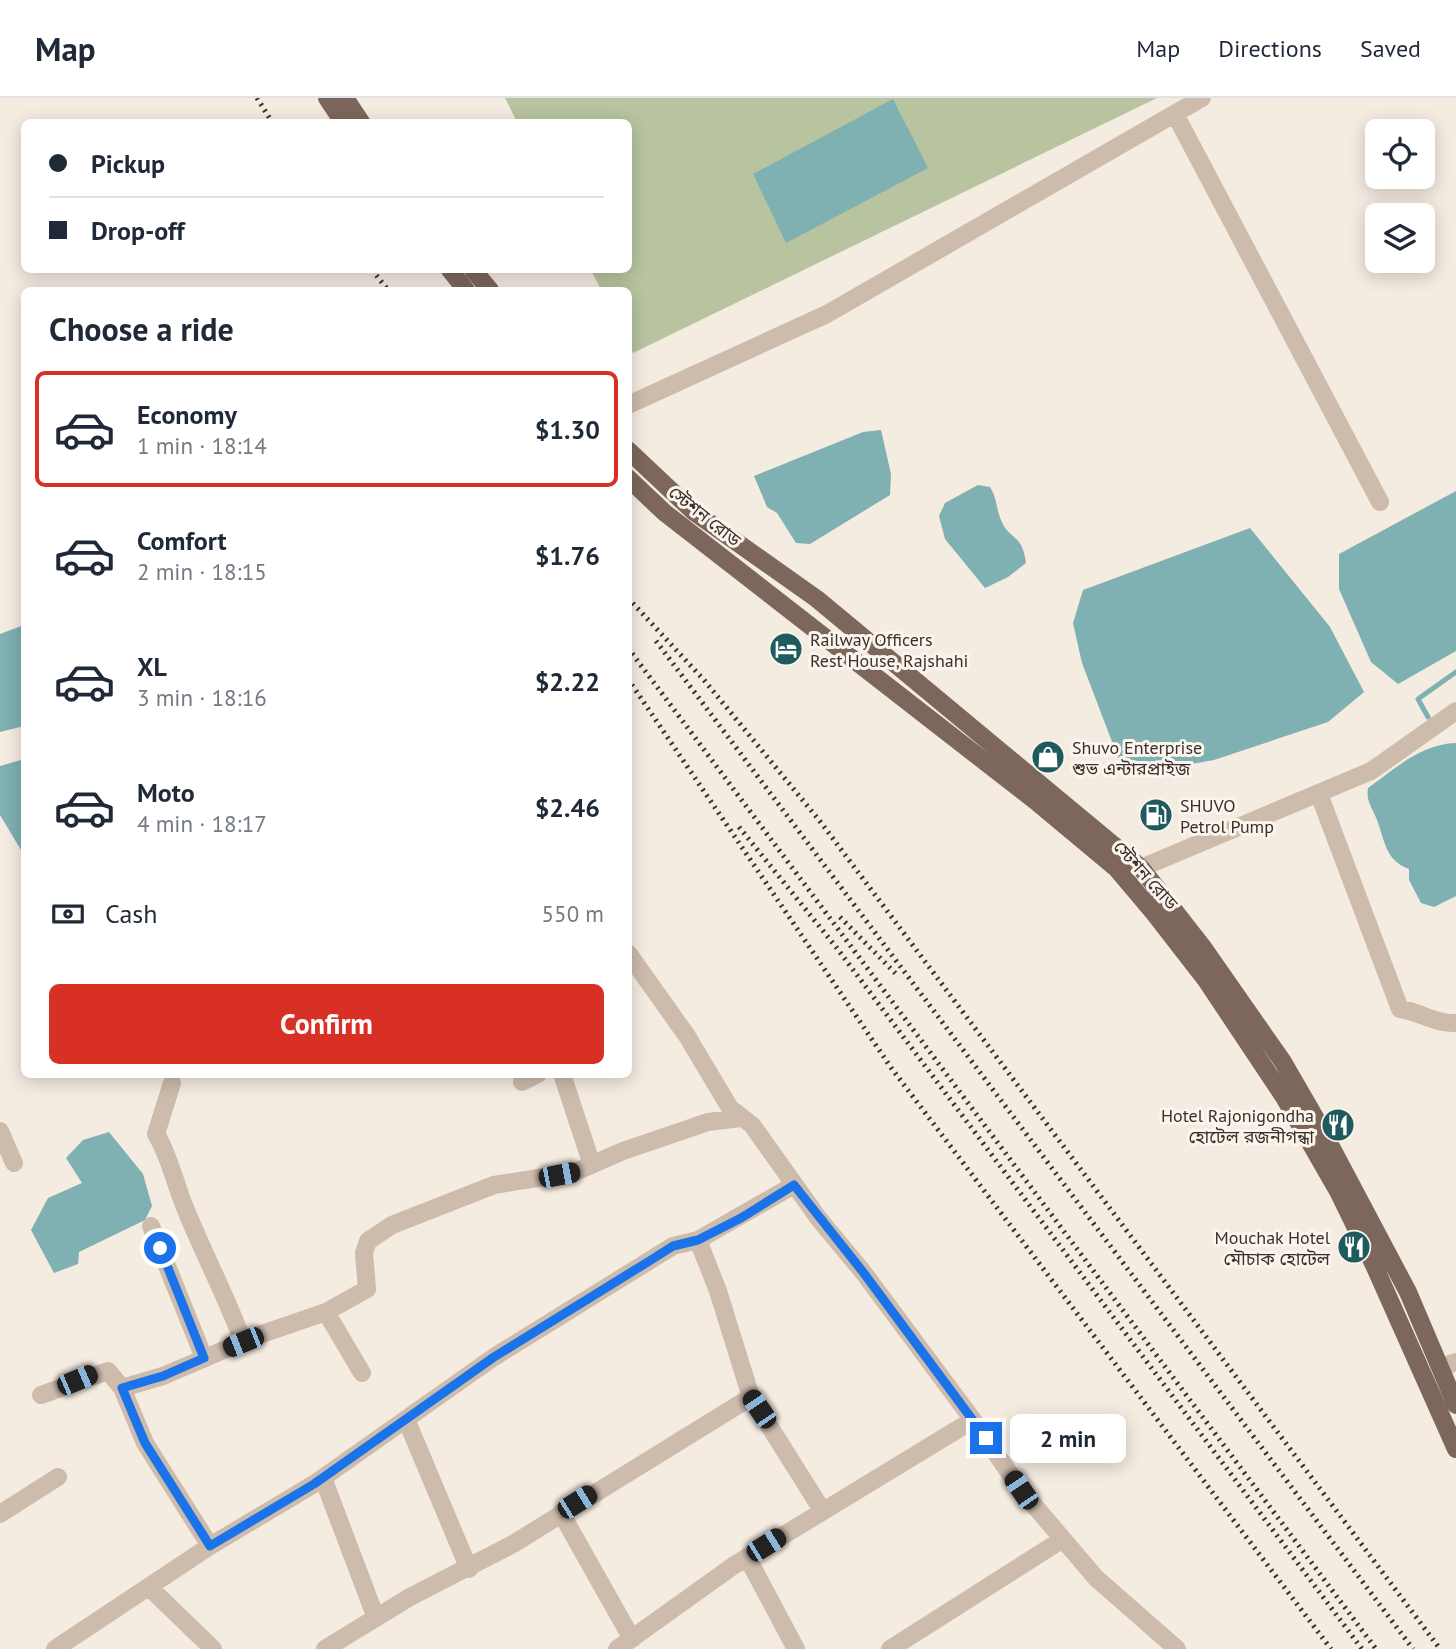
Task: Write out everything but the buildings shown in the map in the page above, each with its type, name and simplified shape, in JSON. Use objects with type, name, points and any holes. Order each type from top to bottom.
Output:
[{"type":"main road","points":[[327,98],[341,119]]},
{"type":"main road","points":[[345,98],[359,119]]},
{"type":"main road","points":[[452,273],[464,287]]},
{"type":"main road","points":[[476,273],[487,287]]},
{"type":"main road","name":"স্টেশন রোড","points":[[632,454],[694,512],[817,600],[1141,868],[1202,946],[1283,1062],[1357,1191],[1408,1292],[1449,1364],[1456,1405]]},
{"type":"main road","name":"স্টেশন রোড","points":[[632,482],[665,513],[1038,803],[1116,868],[1206,980],[1284,1097],[1374,1265],[1456,1449]]},
{"type":"street","points":[[632,403],[827,314],[1202,98]]},
{"type":"street","points":[[1175,114],[1380,502]]},
{"type":"street","points":[[1141,868],[1371,771],[1456,711]]},
{"type":"street","points":[[1319,793],[1400,1009],[1420,1012],[1439,1024],[1456,1023]]},
{"type":"street","points":[[632,959],[680,1025],[730,1108],[752,1125],[794,1185],[863,1272],[973,1420],[1021,1490],[1096,1578],[1169,1647]]},
{"type":"street","points":[[563,1078],[592,1165]]},
{"type":"street","points":[[172,1083],[156,1134],[171,1162],[183,1204],[230,1306],[243,1342]]},
{"type":"street","points":[[122,1388],[163,1376],[243,1342],[326,1312],[367,1289],[364,1253],[368,1241],[392,1225],[494,1185],[575,1172],[623,1150],[708,1122],[741,1118]]},
{"type":"street","points":[[0,1131],[15,1163]]},
{"type":"street","points":[[55,1649],[210,1546],[323,1478],[494,1357],[673,1246],[698,1240],[794,1185]]},
{"type":"street","points":[[151,1226],[204,1358]]},
{"type":"street","points":[[698,1240],[718,1291],[751,1397],[822,1510]]},
{"type":"street","points":[[326,1312],[362,1373]]},
{"type":"street","points":[[41,1395],[108,1371],[122,1388],[145,1443],[210,1546]]},
{"type":"street","points":[[325,1649],[376,1618],[469,1569],[609,1482],[670,1449],[751,1397]]},
{"type":"street","points":[[406,1419],[469,1569]]},
{"type":"street","points":[[561,1513],[624,1644],[747,1557],[973,1420]]},
{"type":"street","points":[[0,1514],[58,1477]]},
{"type":"street","points":[[323,1478],[376,1618]]},
{"type":"street","points":[[890,1649],[1063,1539]]},
{"type":"street","points":[[747,1557],[796,1649]]},
{"type":"street","points":[[149,1587],[213,1649]]},
{"type":"green space","points":[[505,98],[1157,98],[633,353],[632,287],[600,287],[592,273],[632,273],[632,119],[516,119]]},
{"type":"water","points":[[893,99],[928,168],[786,243],[753,174]]},
{"type":"water","points":[[881,430],[891,474],[890,495],[810,544],[796,543],[777,513],[767,507],[754,476],[863,432]]},
{"type":"water","points":[[978,485],[990,487],[1004,527],[1022,546],[1026,563],[1008,577],[985,588],[945,539],[939,516],[945,503]]},
{"type":"water","points":[[1456,491],[1456,651],[1398,684],[1371,662],[1339,589],[1339,554]]},
{"type":"water","points":[[1250,528],[1330,627],[1364,692],[1328,722],[1214,760],[1135,774],[1119,760],[1082,663],[1073,623],[1083,590]]},
{"type":"water","points":[[21,626],[21,727],[0,732],[0,634]]},
{"type":"water","points":[[1456,743],[1456,896],[1434,907],[1421,903],[1409,880],[1409,869],[1390,855],[1369,801],[1368,788],[1420,752],[1443,744]]},
{"type":"water","points":[[21,760],[21,850],[0,815],[0,766]]},
{"type":"water","points":[[109,1132],[143,1174],[152,1206],[145,1220],[79,1252],[78,1264],[54,1273],[31,1230],[48,1198],[82,1183],[66,1158],[83,1140]]},
{"type":"waterway","points":[[1428,717],[1418,699],[1456,672]]},
{"type":"railway","points":[[257,98],[270,119]]},
{"type":"railway","points":[[374,273],[386,287]]},
{"type":"railway","points":[[632,602],[704,680],[819,820],[1440,1649]]},
{"type":"railway","points":[[656,641],[1413,1649]]},
{"type":"railway","points":[[632,653],[1376,1649]]},
{"type":"railway","points":[[632,685],[892,1069],[1331,1649]]},
{"type":"railway","points":[[739,827],[836,947],[1362,1649]]},
{"type":"railway","points":[[840,917],[899,977]]},
{"type":"place","name":"Railway Officers Rest House, Rajshahi","points":[[786,649]]},
{"type":"place","name":"Shuvo Enterprise শুভ এন্টারপ্রাইজ","points":[[1048,757]]},
{"type":"place","name":"SHUVO Petrol Pump","points":[[1156,815]]},
{"type":"place","name":"Hotel Rajonigondha হোটেল রজনীগন্ধা","points":[[1338,1125]]},
{"type":"place","name":"Mouchak Hotel মৌচাক হোটেল","points":[[1354,1247]]},
{"type":"route","points":[[160,1248],[204,1358],[163,1376],[122,1388],[145,1443],[210,1546],[314,1484],[494,1357],[673,1246],[698,1240],[741,1218],[794,1185],[863,1272],[986,1438]]}]
